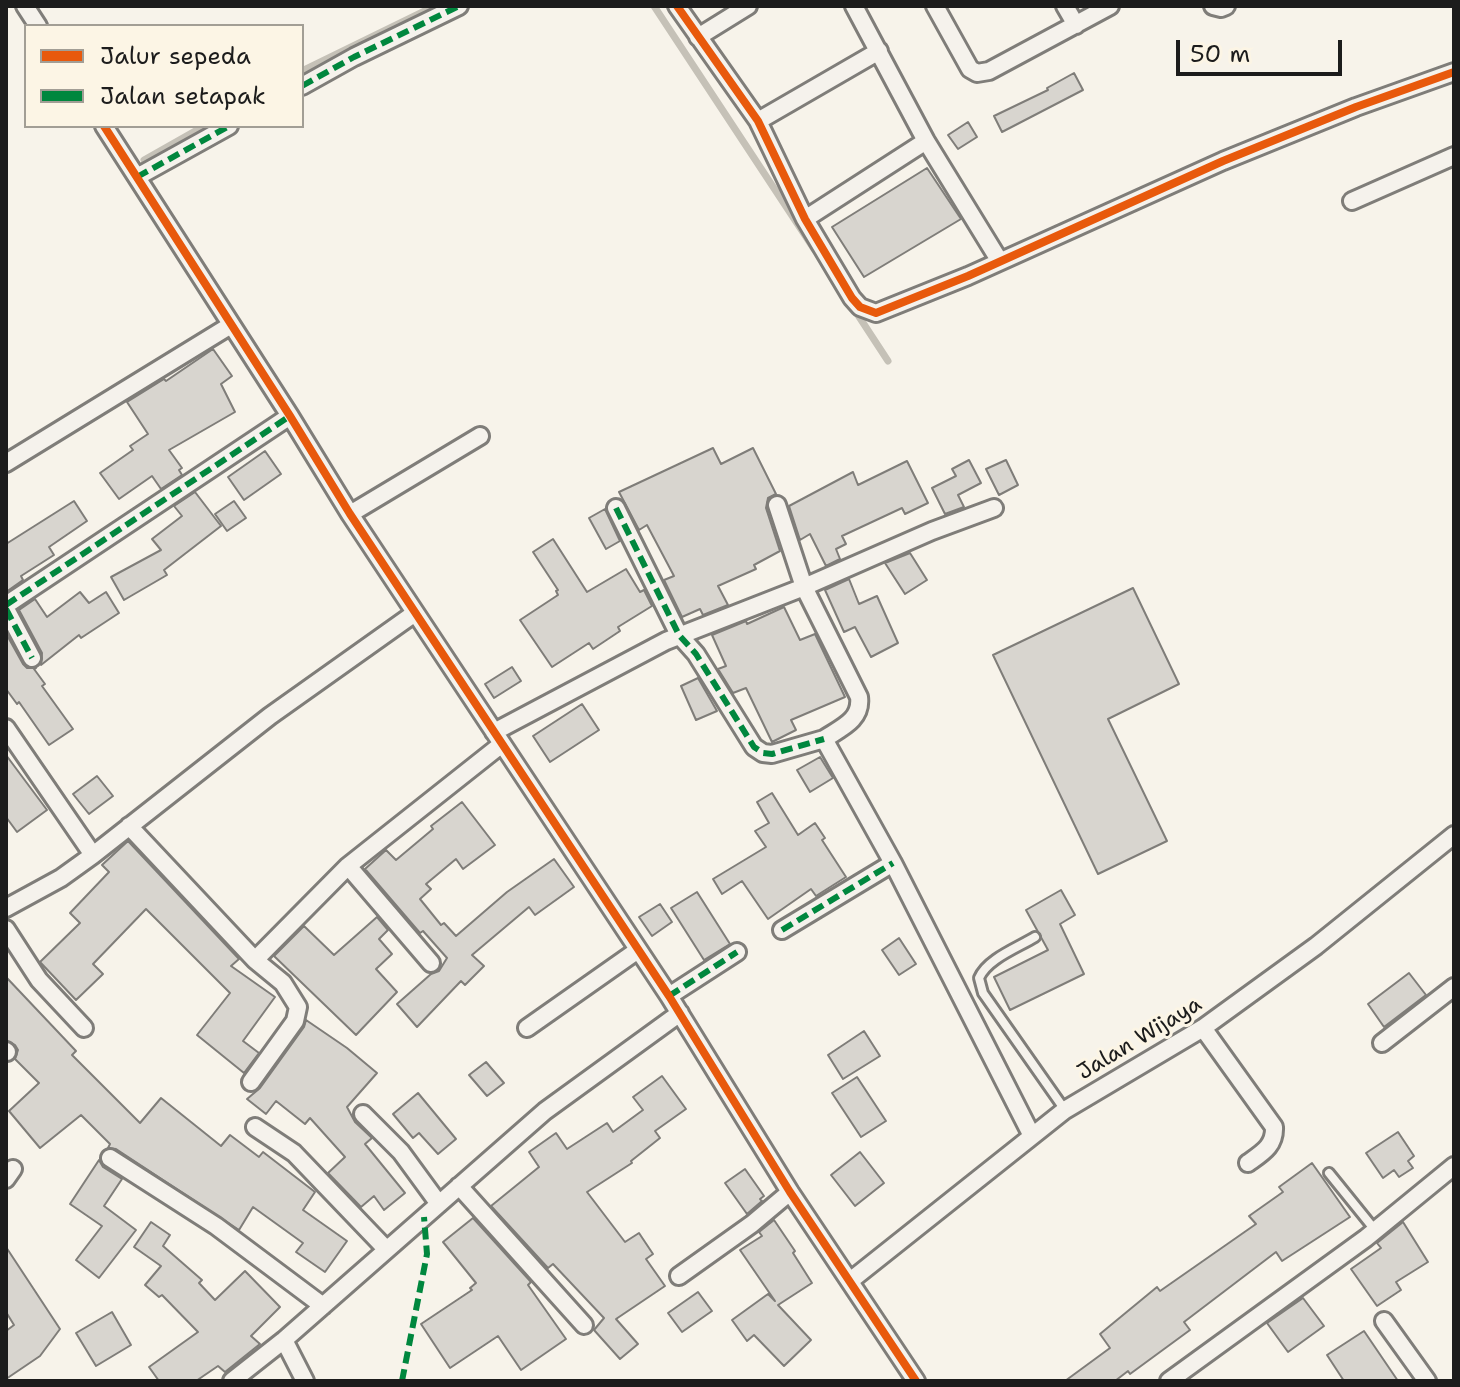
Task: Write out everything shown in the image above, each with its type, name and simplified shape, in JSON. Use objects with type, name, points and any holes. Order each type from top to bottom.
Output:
[{"type":"street","points":[[25,6],[37,24]]},
{"type":"street","points":[[304,85],[459,6]]},
{"type":"street","points":[[677,6],[758,121],[805,219],[852,298],[860,307],[876,313],[968,276],[1223,161],[1356,107],[1446,75],[1454,60]]},
{"type":"street","points":[[698,37],[748,6]]},
{"type":"street","points":[[854,6],[926,141],[999,260]]},
{"type":"street","points":[[935,6],[970,69],[977,73],[989,71],[1110,6]]},
{"type":"street","points":[[1065,6],[1076,25]]},
{"type":"street","points":[[1213,6],[1226,6]]},
{"type":"street","points":[[758,121],[879,51]]},
{"type":"street","points":[[105,128],[350,514],[669,996],[790,1192],[916,1381]]},
{"type":"street","points":[[137,177],[225,128]]},
{"type":"street","points":[[805,219],[926,141]]},
{"type":"street","points":[[1352,201],[1454,156]]},
{"type":"street","points":[[6,463],[231,325]]},
{"type":"street","points":[[32,658],[6,607],[290,416]]},
{"type":"street","points":[[350,514],[480,436]]},
{"type":"street","points":[[616,508],[679,635],[696,654],[754,747],[772,754],[824,739],[857,717],[860,706],[859,697],[804,587],[777,505]]},
{"type":"street","points":[[255,960],[348,866],[498,738],[679,635],[994,508]]},
{"type":"street","points":[[6,908],[61,878],[93,855],[270,716],[415,613]]},
{"type":"street","points":[[6,728],[93,855]]},
{"type":"street","points":[[824,739],[893,863],[1032,1136]]},
{"type":"street","points":[[129,826],[255,960],[283,983],[295,999],[298,1013],[251,1082]]},
{"type":"street","name":"Jalan Wijaya","points":[[850,1281],[1065,1110],[1203,1028],[1316,946],[1454,835]]},
{"type":"street","points":[[782,930],[893,863]]},
{"type":"street","points":[[348,866],[431,963]]},
{"type":"street","points":[[6,929],[39,980],[84,1028]]},
{"type":"street","points":[[527,1028],[638,950]]},
{"type":"street","points":[[669,996],[737,952]]},
{"type":"street","points":[[1382,1043],[1454,987]]},
{"type":"street","points":[[232,1381],[284,1340],[545,1111],[680,1013]]},
{"type":"street","points":[[1203,1028],[1274,1127],[1274,1137],[1269,1147],[1248,1163]]},
{"type":"street","points":[[363,1114],[401,1152],[439,1204]]},
{"type":"street","points":[[255,1127],[294,1153],[386,1249]]},
{"type":"street","points":[[110,1158],[216,1226],[323,1306]]},
{"type":"street","points":[[1169,1381],[1376,1230],[1454,1166]]},
{"type":"street","points":[[459,1186],[584,1325]]},
{"type":"street","points":[[679,1276],[752,1224],[790,1192]]},
{"type":"street","points":[[1384,1321],[1427,1381]]},
{"type":"street","points":[[284,1340],[305,1381]]},
{"type":"lane","points":[[1035,937],[994,962],[981,972],[979,978],[983,993],[1065,1110]]},
{"type":"lane","points":[[1329,1173],[1376,1230]]},
{"type":"building","points":[[1074,73],[1083,90],[1002,132],[994,116],[1048,90]]},
{"type":"building","points":[[968,122],[977,137],[958,149],[948,135]]},
{"type":"building","points":[[927,168],[961,219],[864,277],[832,227]]},
{"type":"building","points":[[213,349],[232,376],[221,384],[235,412],[169,450],[182,468],[179,470],[182,475],[161,489],[152,476],[119,499],[100,473],[133,450],[130,446],[148,434],[127,402],[164,379],[166,381]]},
{"type":"building","points":[[713,448],[721,464],[753,448],[776,494],[768,498],[766,508],[780,551],[754,565],[756,569],[718,586],[728,605],[703,615],[700,609],[682,617],[664,580],[674,576],[647,525],[639,530],[619,492]]},
{"type":"building","points":[[265,451],[281,474],[244,500],[228,477]]},
{"type":"building","points":[[969,460],[981,483],[958,495],[964,507],[945,514],[932,488],[956,476],[952,469]]},
{"type":"building","points":[[1006,460],[1018,485],[999,495],[986,469]]},
{"type":"building","points":[[907,461],[928,503],[905,514],[902,508],[842,536],[846,544],[836,549],[840,559],[826,566],[810,534],[800,540],[789,506],[853,472],[858,485]]},
{"type":"building","points":[[195,492],[221,526],[164,570],[167,575],[124,600],[111,577],[161,550],[152,539],[182,516],[174,506]]},
{"type":"building","points":[[74,501],[87,521],[49,547],[54,555],[21,576],[23,580],[6,592],[6,544]]},
{"type":"building","points":[[234,501],[246,518],[227,531],[215,514]]},
{"type":"building","points":[[605,509],[620,541],[606,549],[589,518]]},
{"type":"building","points":[[553,539],[587,592],[626,569],[640,592],[644,590],[652,606],[618,627],[620,631],[593,649],[589,643],[552,667],[520,620],[558,595],[558,590],[533,552]]},
{"type":"building","points":[[910,553],[927,580],[905,594],[885,563]]},
{"type":"building","points":[[849,579],[859,604],[877,596],[898,643],[871,657],[855,627],[844,632],[825,590]]},
{"type":"building","points":[[1133,588],[1179,684],[1108,719],[1167,841],[1098,874],[993,655]]},
{"type":"building","points":[[80,592],[89,603],[106,592],[119,613],[81,638],[79,635],[41,665],[42,653],[19,610],[35,599],[47,617]]},
{"type":"building","points":[[784,607],[800,640],[815,634],[845,697],[791,720],[796,730],[772,742],[746,688],[733,693],[718,669],[726,666],[712,635],[746,621],[747,624]]},
{"type":"building","points":[[8,637],[23,664],[27,668],[36,668],[45,684],[42,686],[73,729],[49,745],[6,689]]},
{"type":"building","points":[[512,667],[521,681],[494,698],[485,684]]},
{"type":"building","points":[[698,678],[717,711],[696,720],[681,686]]},
{"type":"building","points":[[582,704],[599,730],[550,762],[533,736]]},
{"type":"building","points":[[6,755],[47,810],[17,832],[6,817]]},
{"type":"building","points":[[820,757],[833,778],[810,792],[797,770]]},
{"type":"building","points":[[97,776],[113,796],[89,814],[73,794]]},
{"type":"building","points":[[772,793],[798,835],[815,823],[846,877],[816,896],[811,889],[768,919],[742,881],[722,894],[713,879],[766,847],[755,831],[769,823],[757,802]]},
{"type":"building","points":[[462,802],[495,845],[463,869],[456,859],[426,884],[431,889],[420,899],[441,925],[444,923],[456,936],[507,892],[554,859],[574,887],[535,915],[529,907],[472,955],[484,966],[465,985],[461,981],[417,1027],[397,1004],[431,974],[439,971],[447,958],[423,931],[420,933],[365,869],[386,850],[396,860],[433,829],[431,826]]},
{"type":"building","points":[[128,841],[239,959],[231,966],[275,997],[243,1041],[259,1053],[244,1073],[197,1035],[230,993],[146,909],[93,964],[103,974],[76,1000],[40,962],[80,923],[70,913],[109,872],[102,865]]},
{"type":"building","points":[[1061,890],[1075,915],[1060,924],[1084,974],[1010,1010],[994,977],[1048,950],[1026,910]]},
{"type":"building","points":[[697,892],[730,944],[704,960],[671,908]]},
{"type":"building","points":[[660,904],[672,922],[652,936],[639,917]]},
{"type":"building","points":[[377,917],[388,930],[379,939],[392,954],[376,969],[397,992],[356,1035],[274,956],[304,926],[334,955]]},
{"type":"building","points":[[899,938],[916,964],[899,975],[882,950]]},
{"type":"building","points":[[1409,973],[1426,995],[1384,1027],[1368,1004]]},
{"type":"building","points":[[6,977],[76,1051],[72,1055],[140,1123],[161,1098],[221,1146],[230,1135],[259,1157],[263,1152],[315,1192],[303,1210],[347,1241],[325,1272],[296,1252],[303,1243],[253,1207],[239,1230],[116,1149],[108,1148],[110,1144],[81,1115],[40,1148],[9,1111],[39,1083],[15,1059],[18,1050],[6,1040]]},
{"type":"building","points":[[306,1020],[377,1073],[347,1107],[355,1122],[372,1138],[365,1144],[405,1193],[384,1210],[374,1196],[361,1207],[328,1173],[345,1157],[310,1118],[305,1124],[276,1101],[266,1114],[247,1099],[260,1088]]},
{"type":"building","points":[[864,1031],[880,1056],[843,1079],[828,1055]]},
{"type":"building","points":[[486,1062],[504,1083],[487,1096],[469,1075]]},
{"type":"building","points":[[662,1076],[686,1109],[655,1131],[660,1138],[632,1163],[587,1192],[625,1242],[639,1233],[653,1254],[646,1259],[665,1286],[616,1319],[638,1344],[620,1359],[594,1330],[604,1318],[553,1264],[548,1268],[491,1206],[539,1167],[529,1152],[556,1133],[567,1149],[607,1123],[613,1132],[643,1110],[633,1097]]},
{"type":"building","points":[[857,1077],[886,1121],[861,1137],[832,1093]]},
{"type":"building","points":[[418,1093],[456,1139],[438,1154],[419,1133],[413,1138],[393,1114]]},
{"type":"building","points":[[1398,1132],[1414,1156],[1408,1161],[1413,1168],[1399,1177],[1394,1170],[1383,1178],[1366,1153]]},
{"type":"building","points":[[860,1152],[884,1183],[855,1206],[831,1175]]},
{"type":"building","points":[[99,1160],[103,1167],[122,1179],[104,1206],[136,1230],[99,1278],[76,1260],[102,1226],[70,1204]]},
{"type":"building","points":[[1312,1163],[1350,1217],[1282,1261],[1276,1252],[1184,1322],[1190,1330],[1130,1374],[1128,1371],[1115,1381],[1065,1381],[1110,1348],[1100,1334],[1157,1287],[1160,1291],[1256,1224],[1249,1216],[1283,1192],[1279,1187]]},
{"type":"building","points":[[745,1169],[764,1196],[747,1214],[725,1183]]},
{"type":"building","points":[[473,1218],[531,1282],[528,1285],[566,1339],[521,1370],[498,1336],[450,1368],[421,1324],[472,1290],[470,1288],[476,1283],[443,1242]]},
{"type":"building","points":[[774,1220],[812,1283],[778,1305],[811,1340],[784,1366],[754,1335],[747,1341],[732,1320],[768,1294],[775,1301],[740,1250],[762,1236],[759,1232]]},
{"type":"building","points":[[151,1222],[170,1235],[163,1246],[202,1280],[199,1283],[215,1300],[245,1271],[280,1307],[251,1336],[260,1344],[225,1372],[218,1366],[196,1381],[159,1381],[149,1367],[198,1332],[162,1295],[159,1297],[145,1285],[161,1266],[134,1247]]},
{"type":"building","points":[[1403,1222],[1428,1262],[1396,1282],[1401,1290],[1377,1306],[1351,1269],[1381,1248],[1377,1243]]},
{"type":"building","points":[[6,1247],[60,1329],[40,1356],[6,1379],[6,1331],[14,1325],[6,1312]]},
{"type":"building","points":[[698,1292],[712,1311],[682,1332],[668,1313]]},
{"type":"building","points":[[1303,1298],[1324,1326],[1288,1352],[1267,1323]]},
{"type":"building","points":[[112,1312],[131,1345],[96,1366],[76,1333]]},
{"type":"building","points":[[1364,1331],[1398,1381],[1344,1381],[1327,1355]]},
{"type":"waterway","points":[[304,70],[435,6]]},
{"type":"waterway","points":[[654,6],[814,249]]},
{"type":"waterway","points":[[144,160],[200,128]]},
{"type":"waterway","points":[[854,309],[888,361]]},
{"type":"marked path","points":[[304,85],[459,6]]},
{"type":"marked path","points":[[137,177],[225,128]]},
{"type":"marked path","points":[[6,605],[290,416]]},
{"type":"marked path","points":[[616,508],[679,635],[696,654],[754,747],[772,754],[824,739]]},
{"type":"marked path","points":[[6,609],[32,658]]},
{"type":"marked path","points":[[782,930],[893,863]]},
{"type":"marked path","points":[[669,996],[737,952]]},
{"type":"marked path","points":[[402,1381],[427,1254],[424,1217]]},
{"type":"cycle path","points":[[677,6],[758,121],[805,219],[852,298],[860,307],[876,313],[968,276],[1223,161],[1356,107],[1454,72]]},
{"type":"cycle path","points":[[105,128],[350,514],[669,996],[790,1192],[916,1381]]}]
